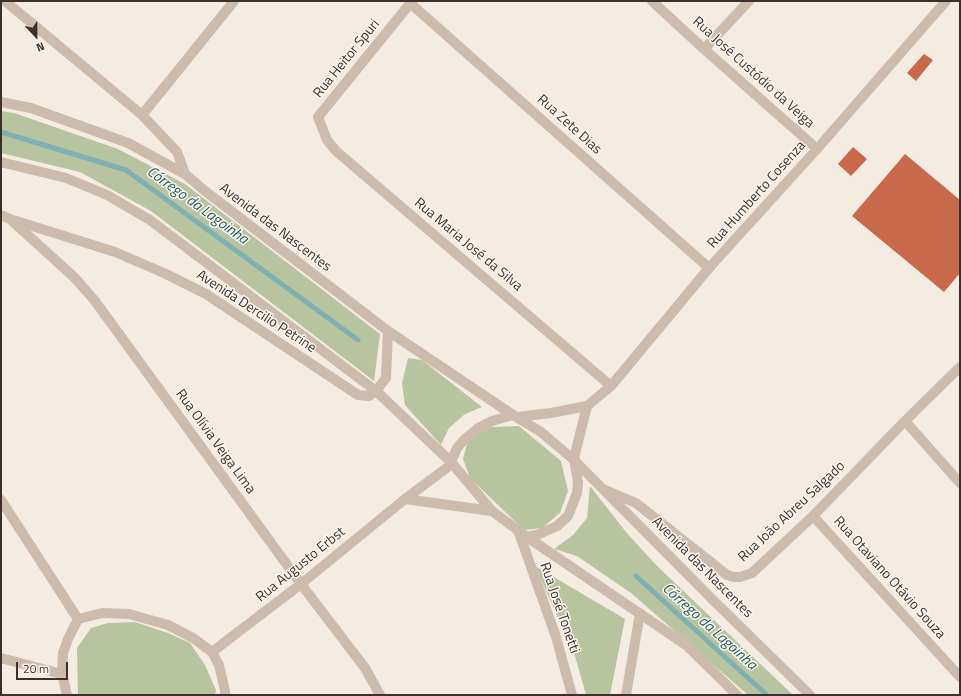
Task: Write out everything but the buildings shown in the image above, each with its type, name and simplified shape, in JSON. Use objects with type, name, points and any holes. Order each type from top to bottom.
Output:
[{"type":"street","points":[[142,115],[234,1]]},
{"type":"street","name":"Rua José Custódio da Veiga","points":[[652,1],[817,149]]},
{"type":"street","points":[[704,49],[749,1]]},
{"type":"street","name":"Rua Humberto Cosenza","points":[[515,416],[551,413],[587,406],[611,386],[710,268],[817,149],[946,1]]},
{"type":"street","points":[[9,2],[142,115],[177,152],[186,174]]},
{"type":"street","name":"Rua Heitor Spuri","points":[[318,117],[411,2]]},
{"type":"street","name":"Rua Zete Dias","points":[[411,2],[710,268]]},
{"type":"street","name":"Avenida das Nascentes","points":[[1,102],[31,108],[128,144],[186,174],[211,196],[388,331],[515,416]]},
{"type":"street","name":"Rua Maria José da Silva","points":[[318,117],[327,140],[336,151],[611,386]]},
{"type":"street","points":[[1,162],[66,178],[107,195],[150,220],[376,391],[452,463],[492,512],[686,646],[737,695]]},
{"type":"street","name":"Avenida Dercilio Petrine","points":[[5,217],[115,252],[164,272],[206,294],[358,395],[369,396],[376,391]]},
{"type":"street","name":"Rua Olívia Veiga Lima","points":[[5,217],[75,278],[95,301],[301,584],[365,668],[380,695]]},
{"type":"street","points":[[376,391],[386,378],[388,331]]},
{"type":"street","name":"Rua João Abreu Salgado","points":[[605,490],[636,503],[727,575],[740,577],[752,573],[813,516],[905,421],[960,367]]},
{"type":"street","points":[[527,537],[537,535],[557,526],[568,516],[578,488],[574,459],[587,406]]},
{"type":"street","points":[[452,463],[457,448],[477,429],[492,422],[515,416],[542,432],[574,459]]},
{"type":"street","points":[[905,421],[960,483]]},
{"type":"street","name":"Avenida das Nascentes","points":[[574,459],[715,602],[810,695]]},
{"type":"street","name":"Rua Augusto Erbst","points":[[212,652],[301,584],[405,498],[452,463]]},
{"type":"street","points":[[405,498],[492,512]]},
{"type":"street","points":[[1,500],[78,619]]},
{"type":"street","name":"Rua Otaviano Otávio Souza","points":[[813,516],[960,677]]},
{"type":"street","name":"Rua José Tonetti","points":[[518,530],[556,637],[572,695]]},
{"type":"street","points":[[626,695],[640,613]]},
{"type":"street","points":[[78,619],[102,614],[129,614],[168,625],[193,638],[212,652],[219,665],[225,695]]},
{"type":"street","points":[[67,695],[62,674],[63,654],[68,639],[78,619]]},
{"type":"street","points":[[1,658],[62,674]]},
{"type":"green space","points":[[1,111],[14,113],[118,149],[185,184],[380,334],[374,381],[151,211],[80,172],[1,153]]},
{"type":"green space","points":[[408,358],[422,360],[482,407],[465,414],[449,428],[441,445],[405,405],[402,383]]},
{"type":"green space","points":[[519,426],[561,461],[568,491],[560,513],[542,528],[524,530],[470,478],[463,459],[467,444],[477,433],[492,427]]},
{"type":"green space","points":[[590,486],[626,532],[657,566],[793,695],[748,695],[631,593],[577,556],[554,549],[573,535],[587,518]]},
{"type":"green space","points":[[535,566],[625,619],[610,695],[586,695],[575,656]]},
{"type":"green space","points":[[135,622],[168,633],[190,643],[205,665],[216,690],[215,695],[78,695],[77,648],[91,628],[108,623]]},
{"type":"waterway","name":"Córrego da Lagoinha","points":[[1,132],[126,170],[358,340]]},
{"type":"waterway","name":"Córrego da Lagoinha","points":[[636,576],[767,695]]}]
